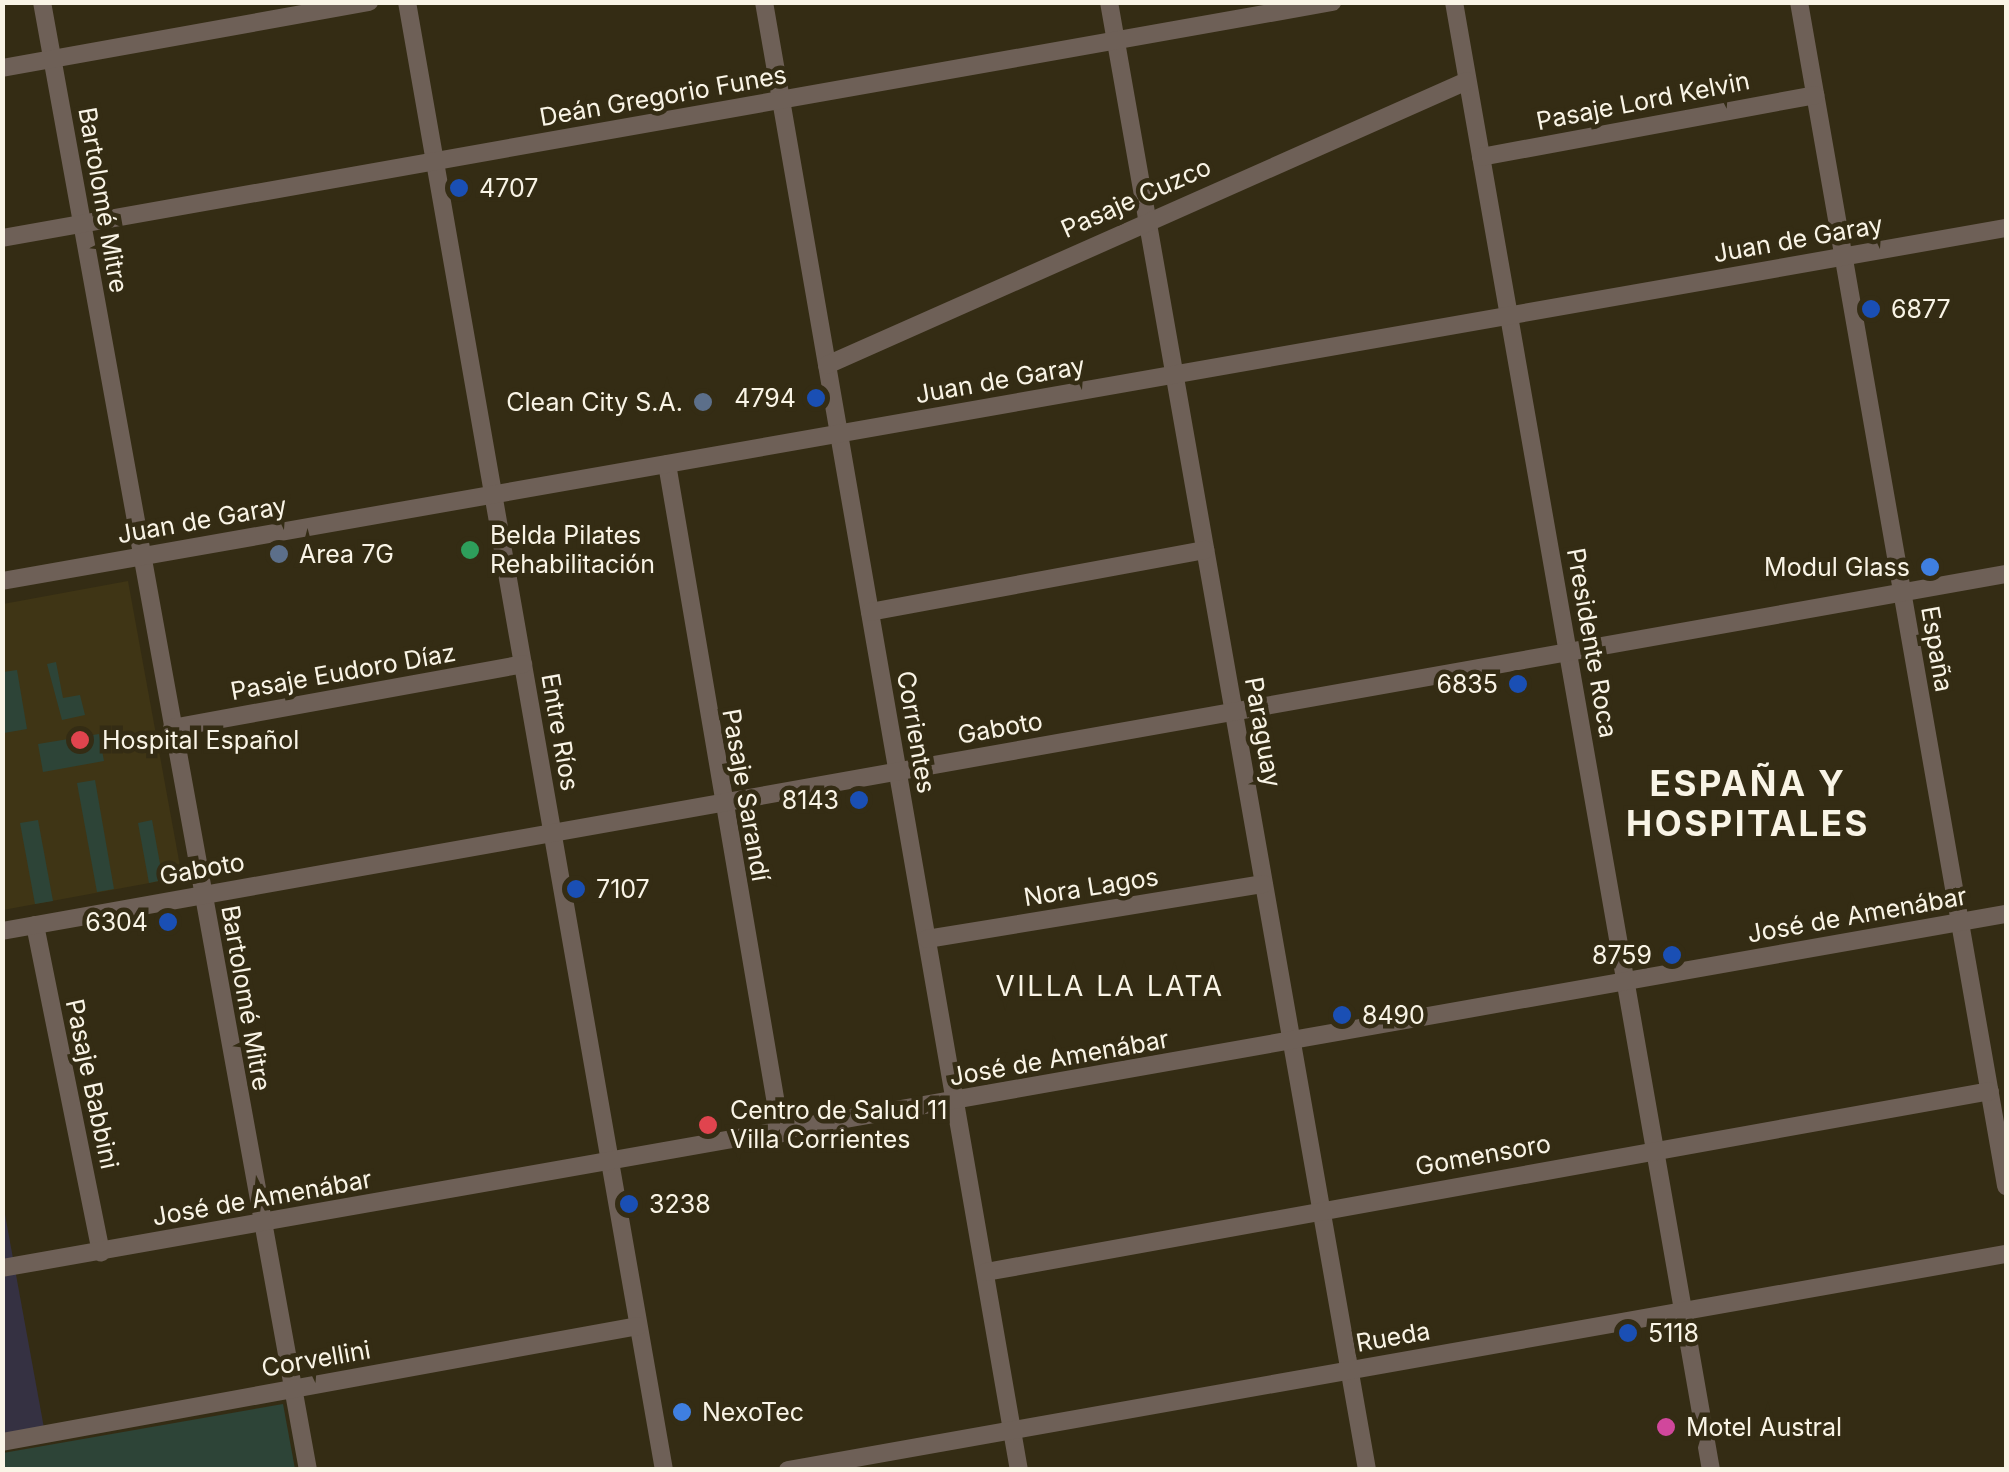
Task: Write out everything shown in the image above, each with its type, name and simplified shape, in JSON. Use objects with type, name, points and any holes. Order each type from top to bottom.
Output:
[{"type":"street","name":"Bartolomé Mitre","points":[[42,2],[308,1470]]},
{"type":"street","points":[[2,68],[369,2]]},
{"type":"street","name":"Entre Ríos","points":[[407,2],[607,1164],[664,1470]]},
{"type":"street","name":"Corrientes","points":[[764,2],[1019,1470]]},
{"type":"street","name":"Paraguay","points":[[1109,2],[1367,1470]]},
{"type":"street","name":"Deán Gregorio Funes","points":[[2,238],[1332,2]]},
{"type":"street","name":"Presidente Roca","points":[[1454,2],[1712,1470]]},
{"type":"street","name":"España","points":[[1799,2],[2006,1186]]},
{"type":"street","name":"Pasaje Cuzco","points":[[827,365],[1468,81]]},
{"type":"street","name":"Pasaje Lord Kelvin","points":[[1481,157],[1815,95]]},
{"type":"street","name":"Juan de Garay","points":[[2,581],[2006,228]]},
{"type":"street","name":"Pasaje Sarandí","points":[[668,464],[721,803],[781,1133]]},
{"type":"street","points":[[870,612],[1205,550]]},
{"type":"street","name":"Gaboto","points":[[2,931],[2006,574]]},
{"type":"street","name":"Pasaje Eudoro Díaz","points":[[172,728],[523,664]]},
{"type":"street","name":"Nora Lagos","points":[[927,939],[1264,884]]},
{"type":"street","name":"José de Amenábar","points":[[2,1268],[2006,914]]},
{"type":"street","name":"Pasaje Babbini","points":[[34,926],[101,1252]]},
{"type":"street","name":"Gomensoro","points":[[986,1272],[1990,1091]]},
{"type":"street","name":"Rueda","points":[[788,1470],[2006,1254]]},
{"type":"street","name":"Corvellini","points":[[2,1442],[638,1326]]},
{"type":"shaded area","name":"Hospital Español","points":[[128,581],[182,877],[3,910],[3,604]]},
{"type":"shaded area","points":[[2,1198],[44,1428],[2,1436]]},
{"type":"green space","points":[[56,662],[63,698],[80,695],[85,715],[62,720],[47,664]]},
{"type":"green space","points":[[17,670],[27,729],[4,733],[3,672]]},
{"type":"green space","points":[[99,734],[104,761],[43,772],[38,744]]},
{"type":"green space","points":[[95,780],[114,889],[97,892],[77,783]]},
{"type":"green space","points":[[38,820],[53,901],[35,904],[20,823]]},
{"type":"green space","points":[[152,820],[163,880],[149,883],[138,823]]},
{"type":"green space","points":[[283,1404],[295,1469],[3,1469],[3,1453]]},
{"type":"place","name":"4707","points":[[459,188]]},
{"type":"place","name":"6877","points":[[1871,309]]},
{"type":"place","name":"4794","points":[[816,398]]},
{"type":"place","name":"Clean City S.A.","points":[[703,402]]},
{"type":"place","name":"Belda Pilates Rehabilitación","points":[[470,550]]},
{"type":"place","name":"Area 7G","points":[[279,554]]},
{"type":"place","name":"Modul Glass","points":[[1930,567]]},
{"type":"place","name":"6835","points":[[1518,684]]},
{"type":"place","name":"Hospital Español","points":[[80,740]]},
{"type":"place","name":"8143","points":[[859,800]]},
{"type":"place","name":"7107","points":[[576,889]]},
{"type":"place","name":"6304","points":[[168,922]]},
{"type":"place","name":"8759","points":[[1672,955]]},
{"type":"place","name":"8490","points":[[1342,1015]]},
{"type":"place","name":"Centro de Salud 11 Villa Corrientes","points":[[708,1125]]},
{"type":"place","name":"3238","points":[[629,1204]]},
{"type":"place","name":"5118","points":[[1628,1333]]},
{"type":"place","name":"NexoTec","points":[[682,1412]]},
{"type":"place","name":"Motel Austral","points":[[1666,1427]]},
{"type":"district","name":"ESPAÑA Y HOSPITALES","points":[[1748,803]]},
{"type":"district","name":"VILLA LA LATA","points":[[1110,986]]}]
